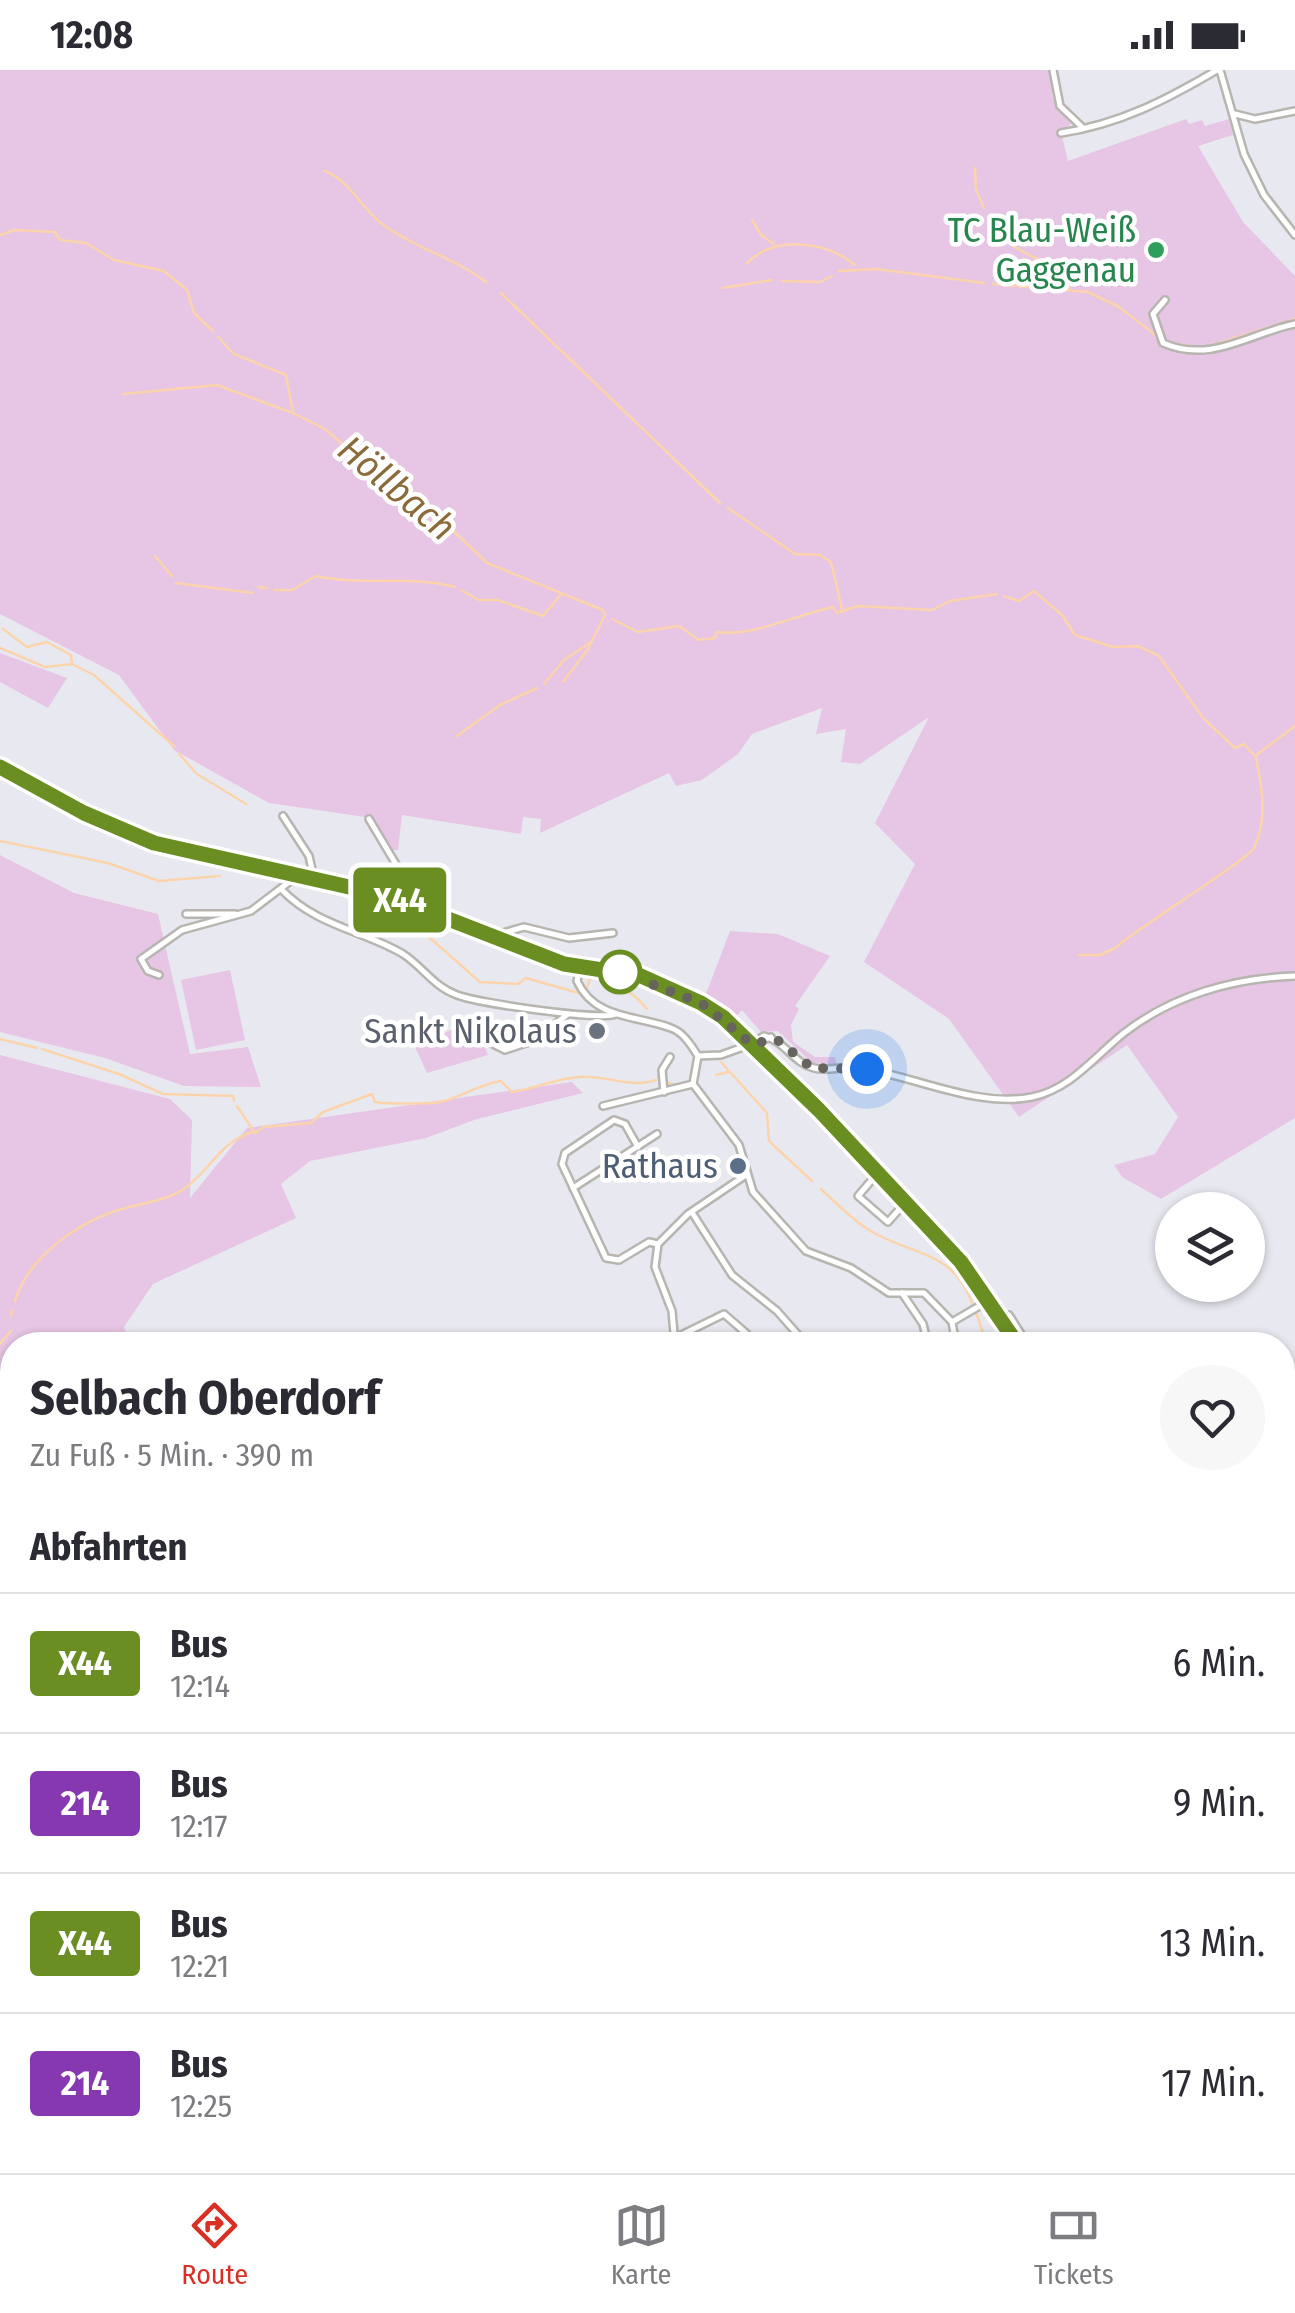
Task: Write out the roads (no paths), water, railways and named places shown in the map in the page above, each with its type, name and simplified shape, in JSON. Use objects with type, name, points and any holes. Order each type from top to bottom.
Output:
[{"type":"main road","points":[[0,767],[84,813],[154,843],[299,874],[453,917],[580,968],[624,972],[658,984],[723,1017],[961,1262],[1011,1332]]},
{"type":"street","points":[[1053,70],[1060,106],[1082,128]]},
{"type":"street","points":[[1061,133],[1104,125],[1153,108],[1219,70],[1244,154],[1264,195],[1295,235]]},
{"type":"street","points":[[1233,114],[1255,119],[1295,110]]},
{"type":"street","points":[[1165,300],[1153,314],[1164,343],[1176,348],[1210,350],[1295,324]]},
{"type":"street","points":[[283,816],[308,856],[314,878]]},
{"type":"street","points":[[368,819],[403,876],[453,917]]},
{"type":"street","points":[[159,975],[148,970],[141,959],[182,930],[243,914],[282,890],[299,874]]},
{"type":"street","points":[[282,890],[320,920],[398,952],[435,984],[469,998],[568,1014],[616,1014]]},
{"type":"street","points":[[186,914],[243,914]]},
{"type":"street","points":[[496,935],[524,927],[569,938],[613,933]]},
{"type":"street","points":[[580,968],[577,981],[591,1002],[616,1014],[672,1028],[698,1056],[720,1056],[762,1036],[771,1038],[812,1068],[855,1067],[1000,1098],[1026,1098],[1066,1084],[1126,1031],[1185,998],[1228,984],[1295,976]]},
{"type":"street","points":[[473,1026],[485,1040],[505,1050],[535,1040],[568,1014]]},
{"type":"street","points":[[698,1056],[693,1084],[739,1144],[746,1175],[777,1221],[806,1251],[851,1268],[890,1292],[924,1293],[952,1322],[954,1332]]},
{"type":"street","points":[[664,1092],[662,1070],[670,1057]]},
{"type":"street","points":[[603,1106],[693,1084]]},
{"type":"street","points":[[638,1147],[625,1124],[614,1120],[564,1156],[562,1164],[606,1258],[620,1260],[649,1242],[658,1244]]},
{"type":"street","points":[[573,1188],[656,1134]]},
{"type":"street","points":[[673,1332],[672,1311],[655,1267],[658,1244],[746,1175]]},
{"type":"street","points":[[876,1175],[858,1196],[888,1222],[904,1204]]},
{"type":"street","points":[[692,1214],[732,1275],[778,1311],[797,1332]]},
{"type":"street","points":[[902,1293],[925,1332]]},
{"type":"street","points":[[952,1322],[991,1299]]},
{"type":"street","points":[[692,1332],[724,1314],[744,1332]]},
{"type":"street","points":[[1002,1316],[1009,1315],[1020,1332]]},
{"type":"waterway","points":[[975,168],[976,189],[984,208]]},
{"type":"waterway","points":[[324,171],[340,180],[382,224],[486,282]]},
{"type":"waterway","points":[[988,216],[1012,245],[1066,275],[1070,290]]},
{"type":"waterway","points":[[752,220],[762,236],[774,244]]},
{"type":"waterway","name":"Höllbach","points":[[0,235],[14,230],[55,232],[60,240],[86,243],[114,260],[164,271],[187,290],[194,313],[213,331]]},
{"type":"waterway","points":[[747,263],[772,248],[801,244],[830,251],[855,265]]},
{"type":"waterway","points":[[839,271],[876,269],[984,283]]},
{"type":"waterway","points":[[782,281],[820,282],[832,276]]},
{"type":"waterway","points":[[722,288],[772,280]]},
{"type":"waterway","points":[[993,284],[1088,292],[1119,307],[1158,337]]},
{"type":"waterway","points":[[501,293],[720,503]]},
{"type":"waterway","points":[[1170,343],[1203,348],[1295,319]]},
{"type":"waterway","name":"Höllbach","points":[[218,337],[234,354],[286,375],[293,413],[325,429],[383,479],[441,519],[487,563],[603,610],[605,615],[588,649],[563,682]]},
{"type":"waterway","points":[[123,394],[217,385],[290,412]]},
{"type":"waterway","points":[[728,508],[795,554],[820,555],[831,562],[842,609]]},
{"type":"waterway","points":[[155,556],[172,576]]},
{"type":"waterway","points":[[274,590],[292,590],[316,576],[455,587]]},
{"type":"waterway","points":[[176,583],[253,593]]},
{"type":"waterway","points":[[258,587],[267,588]]},
{"type":"waterway","points":[[461,590],[479,600],[498,600],[543,616],[561,594]]},
{"type":"waterway","name":"Höllbach","points":[[1004,596],[1019,601],[1034,591],[1062,615],[1075,635],[1113,647],[1138,646],[1159,656],[1203,718],[1235,748],[1244,744],[1255,756],[1295,726]]},
{"type":"waterway","name":"Höllbach","points":[[612,619],[638,632],[679,626],[699,640],[715,638],[717,632],[759,628],[833,607],[837,613],[857,606],[932,610],[950,601],[997,594]]},
{"type":"waterway","points":[[3,629],[27,647],[47,642],[71,655],[72,664]]},
{"type":"waterway","points":[[544,684],[564,660],[591,642]]},
{"type":"waterway","points":[[0,648],[45,667],[72,664],[94,675],[175,747]]},
{"type":"waterway","points":[[457,736],[500,705],[537,688]]},
{"type":"waterway","points":[[179,754],[197,774],[246,804]]},
{"type":"waterway","points":[[1079,955],[1100,955],[1115,948],[1254,848],[1262,814],[1256,758]]},
{"type":"waterway","points":[[0,841],[108,863],[159,881],[220,876]]},
{"type":"waterway","points":[[422,931],[480,982],[518,984],[526,978],[582,994]]},
{"type":"waterway","points":[[586,990],[590,979],[606,980],[629,992],[647,1009]]},
{"type":"waterway","points":[[0,1039],[37,1048]]},
{"type":"waterway","points":[[42,1049],[119,1074],[163,1094],[233,1096],[234,1100]]},
{"type":"waterway","points":[[721,1062],[767,1113],[769,1141],[812,1181]]},
{"type":"waterway","points":[[716,1075],[728,1072]]},
{"type":"waterway","points":[[237,1106],[255,1133],[264,1127],[311,1123],[323,1112],[372,1094],[375,1102],[427,1103],[501,1081],[512,1092],[579,1077],[637,1083],[656,1080]]},
{"type":"waterway","points":[[666,1082],[678,1086]]},
{"type":"waterway","points":[[15,1301],[30,1271],[69,1234],[99,1217],[180,1191],[225,1148],[252,1132]]},
{"type":"waterway","points":[[821,1189],[869,1230],[945,1265],[956,1275],[973,1305]]},
{"type":"waterway","points":[[11,1316],[12,1310]]},
{"type":"waterway","points":[[976,1312],[983,1332]]},
{"type":"place","name":"TC Blau-Weiß Gaggenau","points":[[1156,250]]},
{"type":"place","name":"Sankt Nikolaus","points":[[597,1031]]},
{"type":"place","name":"Rathaus","points":[[738,1166]]}]
